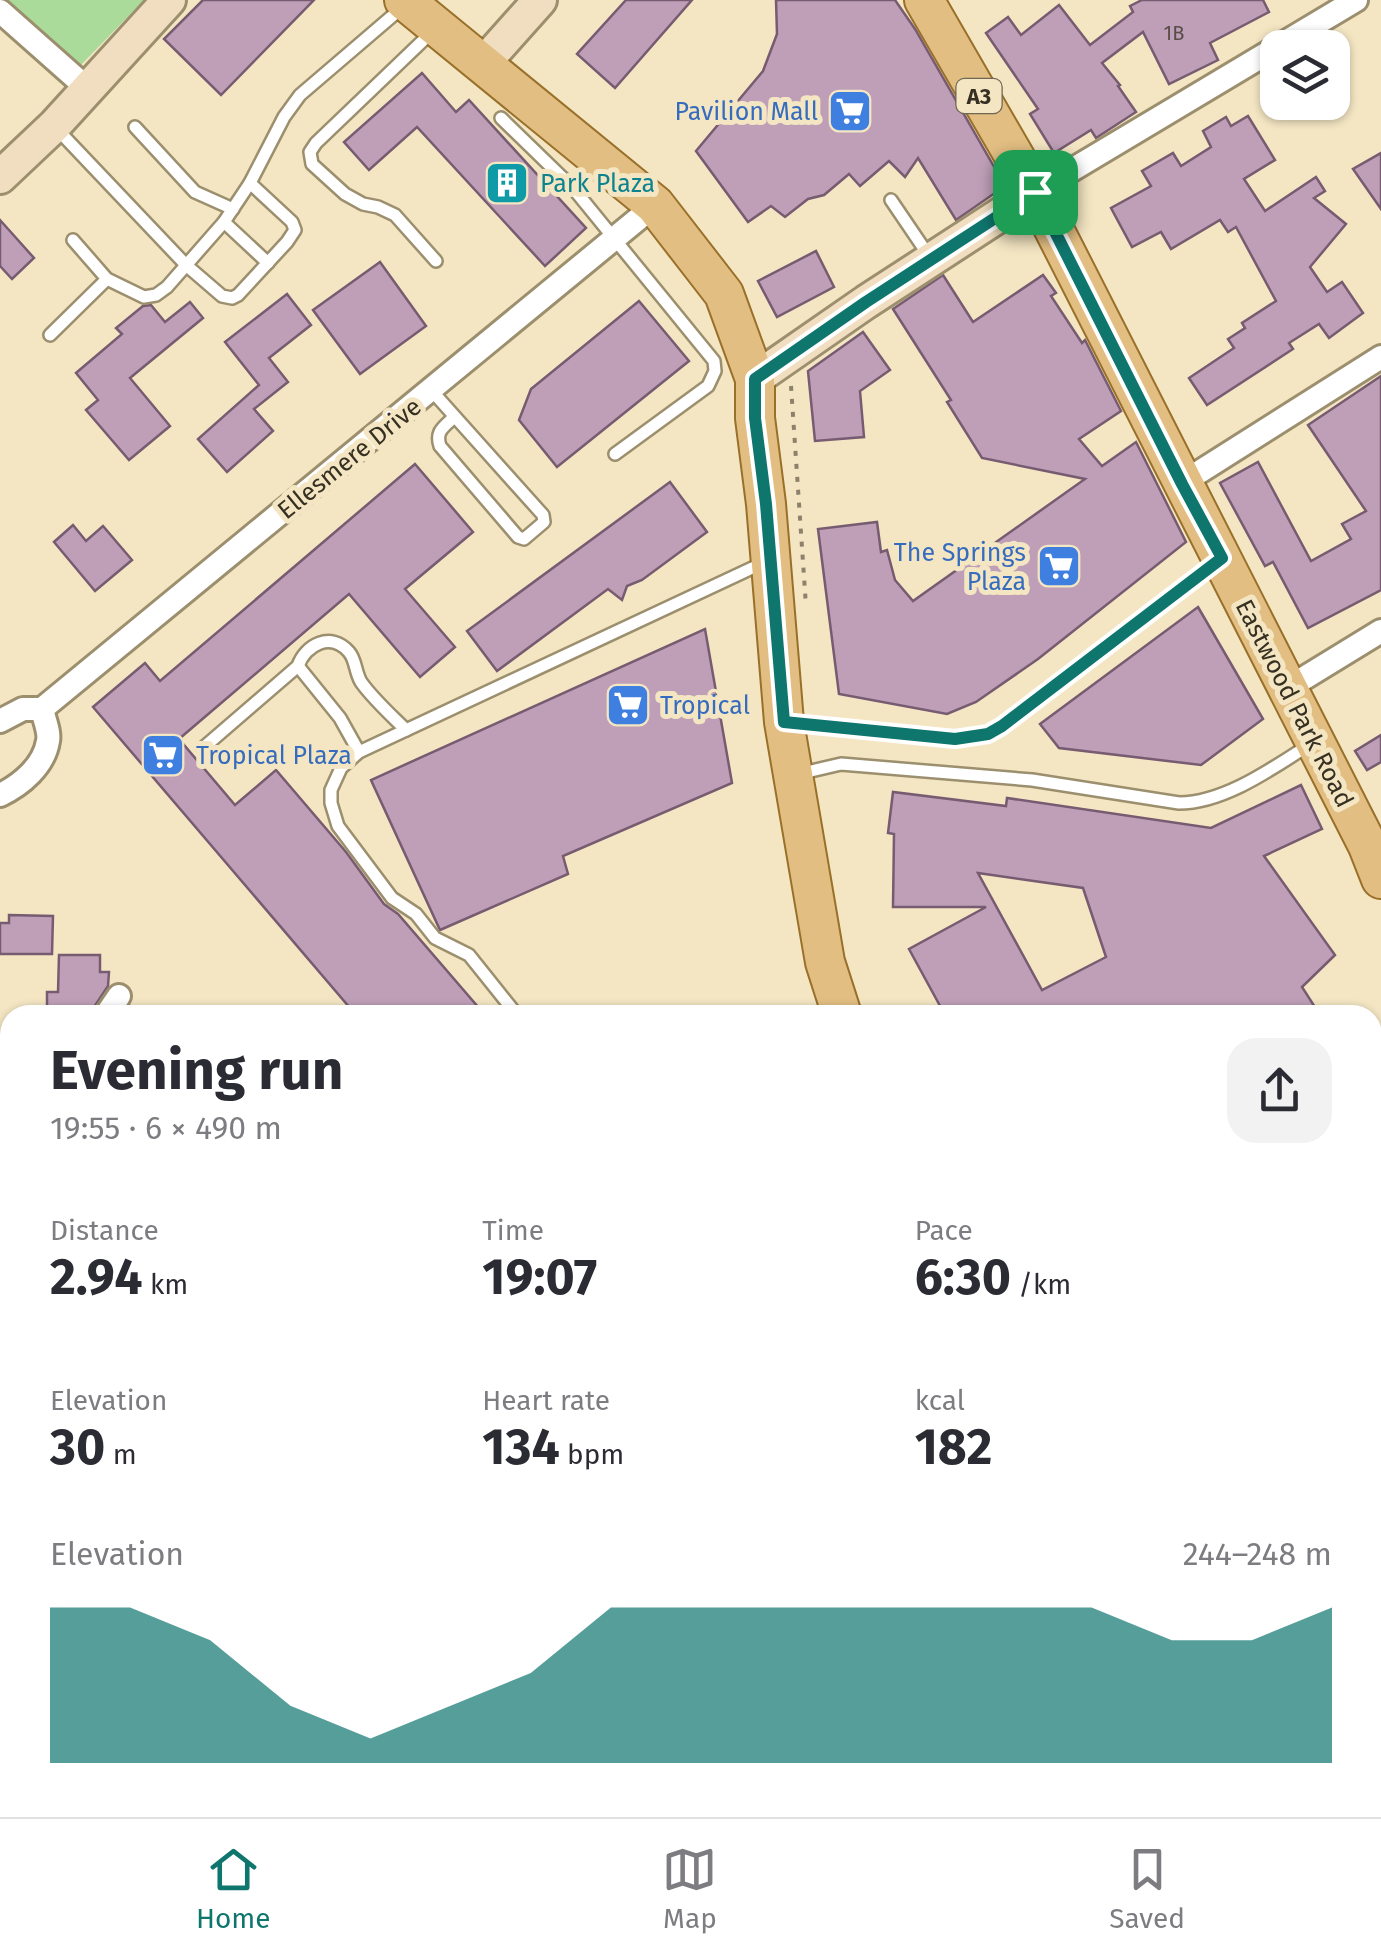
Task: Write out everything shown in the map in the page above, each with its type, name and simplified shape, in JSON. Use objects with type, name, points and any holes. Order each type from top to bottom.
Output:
[{"type":"main road","name":"Eastwood Park Road","points":[[924,0],[1035,192],[1368,846],[1381,879]]},
{"type":"main road","points":[[406,1],[654,205],[724,294],[755,379],[755,418],[784,722],[824,962],[839,1005]]},
{"type":"street","points":[[0,177],[54,126],[169,0]]},
{"type":"street","points":[[482,65],[540,0]]},
{"type":"street","points":[[755,379],[1035,192],[1356,0]]},
{"type":"street","points":[[0,11],[88,89]]},
{"type":"street","name":"Ellesmere Drive","points":[[0,721],[23,709],[42,709],[654,205]]},
{"type":"street","points":[[1182,484],[1381,357]]},
{"type":"street","points":[[1288,688],[1381,630]]},
{"type":"street","points":[[0,794],[36,768],[49,740],[42,709]]},
{"type":"lane","points":[[72,240],[107,279],[144,297],[156,295],[224,222],[300,96],[406,1]]},
{"type":"lane","points":[[436,261],[395,215],[345,194],[312,164],[310,152],[437,28]]},
{"type":"lane","points":[[501,118],[573,188],[714,361],[715,371],[708,386],[614,454]]},
{"type":"lane","points":[[54,126],[186,265],[222,296],[232,298],[238,294],[295,230],[292,222],[250,183]]},
{"type":"lane","points":[[136,127],[195,192],[233,209]]},
{"type":"lane","points":[[573,188],[597,158]]},
{"type":"lane","points":[[891,200],[931,260]]},
{"type":"lane","points":[[224,222],[268,263]]},
{"type":"lane","points":[[50,335],[107,279]]},
{"type":"lane","points":[[432,391],[543,515],[540,528],[524,539],[518,537],[440,446],[438,432],[454,418]]},
{"type":"lane","points":[[784,722],[955,739],[988,734],[1222,558]]},
{"type":"lane","points":[[508,1005],[469,955],[436,938],[416,914],[392,898],[338,826],[331,790],[341,768],[359,752],[770,560]]},
{"type":"lane","points":[[203,748],[298,666],[304,652],[324,642],[339,644],[351,654],[362,682],[406,730]]},
{"type":"lane","points":[[298,666],[340,718],[359,752]]},
{"type":"lane","points":[[794,781],[842,764],[1032,780],[1193,803],[1219,796],[1315,742]]},
{"type":"path","points":[[788,356],[807,616]]},
{"type":"green space","points":[[4,0],[144,0],[79,67]]},
{"type":"building","points":[[203,0],[314,0],[221,95],[164,39]]},
{"type":"building","points":[[626,0],[692,0],[615,88],[577,54]]},
{"type":"building","name":"Pavilion Mall","points":[[776,0],[895,0],[1005,186],[956,220],[918,158],[905,177],[889,161],[860,186],[849,174],[824,195],[808,199],[785,217],[771,206],[748,222],[696,151],[763,71],[777,34]]},
{"type":"building","points":[[1142,0],[1263,0],[1269,12],[1210,43],[1218,60],[1169,84],[1143,32],[1102,63],[1136,112],[1096,138],[1091,130],[1054,153],[1030,114],[1038,109],[986,33],[1008,17],[1021,35],[1059,5],[1090,45],[1133,12],[1130,6]]},
{"type":"building","name":"Park Plaza","points":[[422,73],[456,112],[469,100],[586,228],[545,266],[417,127],[369,170],[344,142]]},
{"type":"building","points":[[1248,116],[1275,160],[1244,179],[1265,211],[1316,177],[1325,191],[1314,198],[1346,224],[1310,267],[1327,292],[1342,282],[1363,313],[1329,338],[1319,324],[1289,343],[1293,349],[1207,405],[1189,378],[1234,348],[1228,339],[1245,328],[1242,323],[1276,301],[1236,227],[1228,232],[1220,220],[1171,249],[1161,232],[1132,247],[1111,208],[1151,186],[1142,171],[1173,153],[1181,166],[1211,147],[1203,131],[1226,117],[1231,126]]},
{"type":"building","points":[[1381,153],[1381,209],[1353,169]]},
{"type":"building","points":[[0,220],[34,258],[12,279],[0,266]]},
{"type":"building","points":[[816,251],[834,287],[777,317],[758,281]]},
{"type":"building","points":[[380,262],[426,326],[360,374],[313,310]]},
{"type":"building","name":"The Springs Plaza","points":[[943,275],[973,322],[1043,275],[1056,293],[1051,296],[1082,343],[1085,340],[1121,411],[1079,439],[1102,466],[1136,442],[1186,542],[1038,659],[976,702],[947,714],[839,694],[818,529],[877,522],[881,552],[887,550],[895,580],[913,601],[1085,479],[982,458],[947,402],[951,400],[893,309]]},
{"type":"building","points":[[287,294],[311,325],[269,358],[288,382],[254,409],[273,431],[227,472],[198,439],[259,385],[225,342]]},
{"type":"building","points":[[639,301],[689,361],[557,467],[519,420],[531,389]]},
{"type":"building","points":[[190,302],[203,318],[130,378],[170,426],[129,460],[86,410],[98,400],[76,373],[122,334],[116,328],[143,306],[151,305],[165,322]]},
{"type":"building","points":[[863,332],[890,370],[860,391],[864,437],[815,441],[808,371]]},
{"type":"building","points":[[1381,376],[1381,590],[1308,628],[1273,562],[1265,566],[1220,483],[1258,462],[1311,561],[1351,539],[1342,524],[1366,511],[1308,425]]},
{"type":"building","name":"Tropical Plaza","points":[[415,464],[473,532],[405,589],[455,647],[420,677],[349,594],[179,739],[235,805],[276,770],[346,852],[384,904],[398,914],[476,1005],[347,1005],[93,707],[145,663],[160,681]]},
{"type":"building","points":[[670,482],[707,532],[642,580],[627,586],[622,600],[608,589],[497,671],[467,631]]},
{"type":"building","points":[[73,525],[86,541],[103,526],[132,560],[95,591],[54,542]]},
{"type":"building","points":[[1198,607],[1263,719],[1201,765],[1059,748],[1040,724]]},
{"type":"building","name":"Tropical","points":[[705,629],[732,783],[563,856],[568,874],[440,930],[371,780]]},
{"type":"building","points":[[1381,735],[1381,762],[1367,770],[1355,751]]},
{"type":"building","points":[[1301,785],[1322,829],[1264,856],[1335,955],[1302,987],[1314,1005],[940,1005],[909,949],[986,907],[893,907],[894,834],[888,833],[893,792],[1006,806],[1007,798],[1211,828]],"holes":[[[978,873],[1083,888],[1106,957],[1042,990]]]},
{"type":"building","points":[[9,915],[53,916],[52,954],[0,954],[0,923],[9,923]]},
{"type":"building","points":[[59,955],[100,955],[100,972],[109,972],[108,986],[95,1005],[47,1005],[47,992],[58,992]]},
{"type":"place","name":"Pavilion Mall","points":[[850,111]]},
{"type":"place","name":"Park Plaza","points":[[507,183]]},
{"type":"place","name":"The Springs Plaza","points":[[1059,566]]},
{"type":"place","name":"Tropical","points":[[628,705]]},
{"type":"place","name":"Tropical Plaza","points":[[163,755]]},
{"type":"route","points":[[1035,192],[1222,558],[988,734],[955,739],[784,722],[755,418],[755,379],[1035,192]]}]
